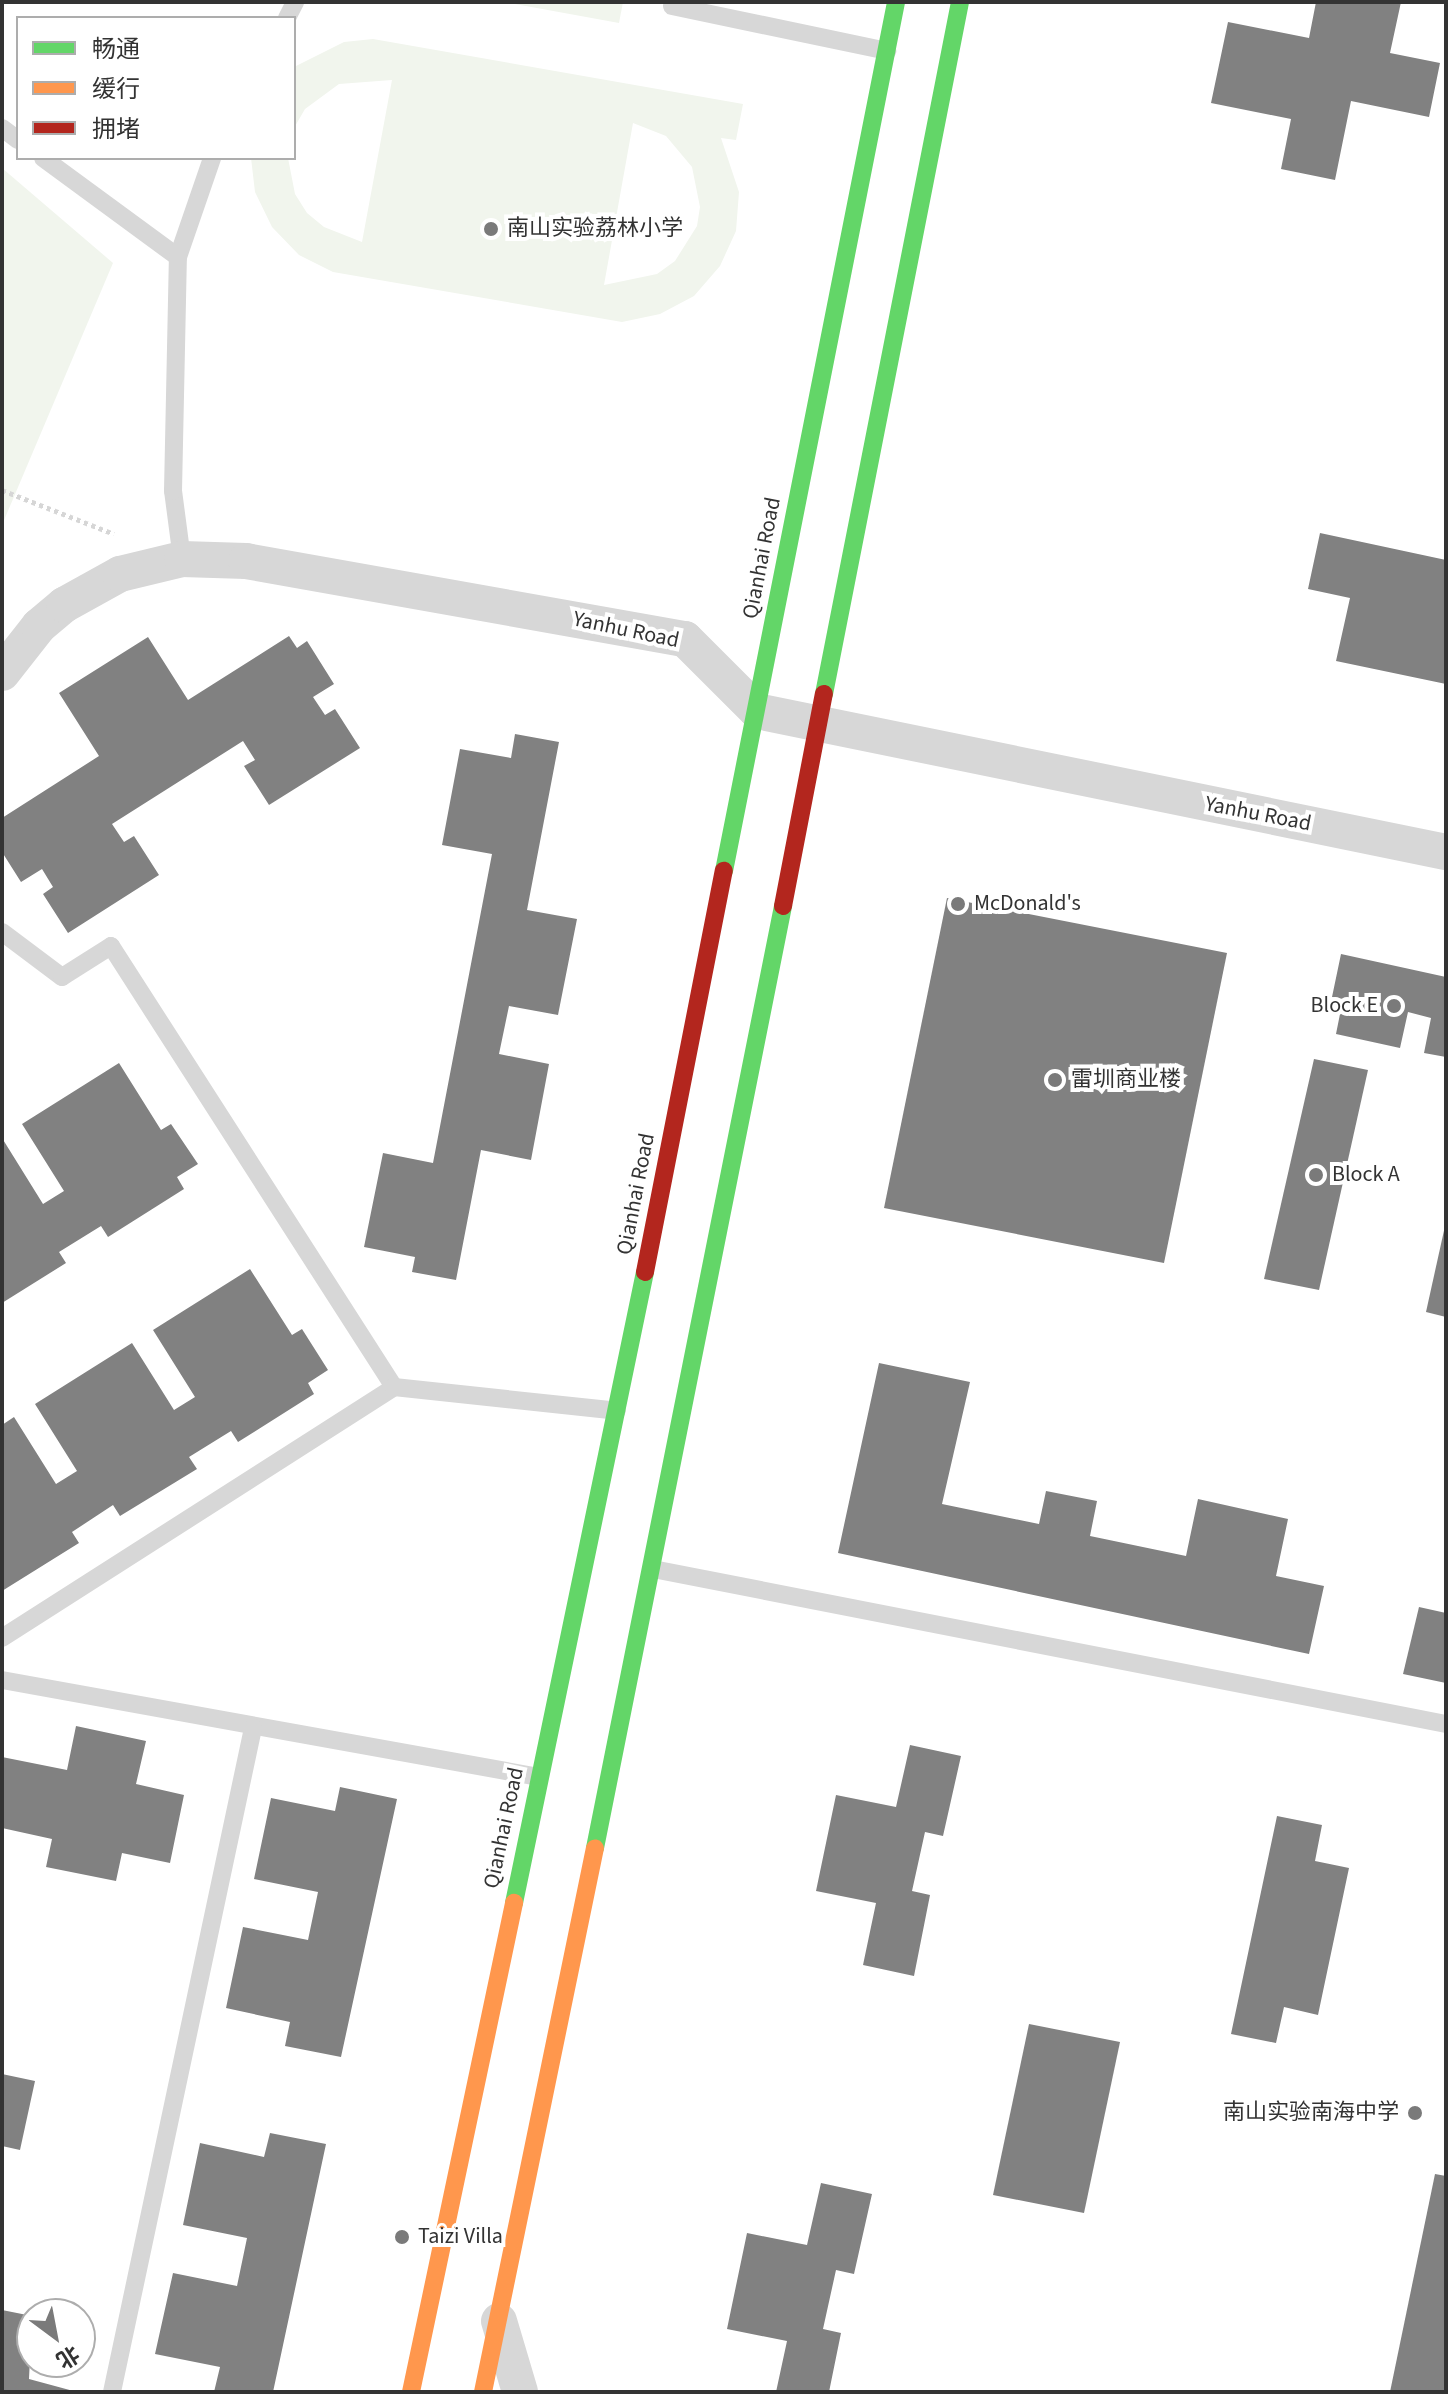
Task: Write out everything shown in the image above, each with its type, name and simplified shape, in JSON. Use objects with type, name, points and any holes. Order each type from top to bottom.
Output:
[{"type":"street","name":"Qianhai Road","points":[[411,2392],[617,1411],[896,2]]},
{"type":"street","points":[[483,2392],[653,1569],[814,724],[960,2]]},
{"type":"street","name":"Yanhu Road","points":[[2,673],[39,626],[90,588],[140,568],[182,559],[246,561],[685,639],[757,711],[1446,852]]},
{"type":"street","points":[[498,2319],[520,2392]]},
{"type":"lane","points":[[672,6],[887,51]]},
{"type":"lane","points":[[46,160],[178,257]]},
{"type":"lane","points":[[182,559],[173,491],[178,257],[211,160]]},
{"type":"lane","points":[[2,932],[62,977],[111,946],[394,1387]]},
{"type":"lane","points":[[2,1638],[394,1387],[617,1411]]},
{"type":"lane","points":[[653,1569],[1446,1724]]},
{"type":"lane","points":[[2,1680],[253,1728],[539,1777]]},
{"type":"lane","points":[[112,2392],[253,1728]]},
{"type":"path","points":[[2,490],[37,507]]},
{"type":"shaded area","points":[[504,2],[623,2],[619,23]]},
{"type":"shaded area","points":[[373,39],[743,104],[736,140],[721,138],[739,192],[736,231],[720,266],[694,296],[660,314],[622,322],[333,272],[299,255],[272,227],[255,192],[251,160],[288,160],[295,194],[307,213],[324,227],[362,242],[392,80],[339,84],[305,109],[296,125],[296,66],[344,42]],"holes":[[[633,123],[666,136],[692,167],[700,207],[697,226],[675,261],[657,274],[604,285]]]},
{"type":"shaded area","points":[[2,168],[113,263],[2,525]]},
{"type":"building","points":[[1316,2],[1401,2],[1390,53],[1440,63],[1429,117],[1351,101],[1335,180],[1281,169],[1291,119],[1211,103],[1228,22],[1309,38]]},
{"type":"building","points":[[1320,533],[1446,560],[1446,684],[1336,661],[1350,598],[1308,589]]},
{"type":"building","points":[[289,636],[297,648],[307,641],[334,684],[313,697],[325,715],[335,709],[360,748],[269,805],[244,766],[255,760],[243,741],[112,824],[124,842],[134,836],[159,875],[68,933],[43,894],[53,887],[42,869],[21,882],[2,852],[2,818],[99,756],[59,693],[148,637],[188,700]]},
{"type":"building","points":[[515,734],[559,742],[527,910],[577,919],[558,1015],[509,1006],[499,1054],[549,1064],[531,1160],[481,1150],[456,1280],[412,1272],[415,1257],[364,1247],[383,1153],[433,1163],[492,854],[442,845],[460,749],[511,758]]},
{"type":"building","name":"雷圳商业楼","points":[[947,898],[1227,953],[1164,1263],[884,1208]]},
{"type":"building","name":"Block E","points":[[1341,954],[1446,977],[1446,1057],[1424,1053],[1431,1018],[1408,1012],[1400,1048],[1336,1034],[1343,999],[1332,997]]},
{"type":"building","name":"Block A","points":[[1314,1059],[1368,1070],[1319,1290],[1264,1279]]},
{"type":"building","points":[[119,1063],[161,1130],[171,1124],[198,1164],[177,1177],[184,1189],[108,1237],[101,1226],[59,1252],[66,1263],[2,1303],[2,1138],[43,1204],[64,1191],[22,1124]]},
{"type":"building","points":[[1446,1226],[1446,1317],[1426,1312]]},
{"type":"building","points":[[250,1269],[292,1335],[302,1329],[328,1370],[308,1383],[314,1394],[238,1442],[231,1431],[189,1457],[197,1469],[120,1516],[113,1505],[72,1532],[79,1543],[2,1591],[2,1425],[14,1417],[56,1484],[77,1471],[35,1404],[132,1343],[174,1410],[195,1397],[153,1330]]},
{"type":"building","points":[[879,1363],[970,1382],[942,1504],[1039,1524],[1046,1491],[1097,1501],[1090,1536],[1186,1556],[1198,1499],[1288,1519],[1276,1576],[1324,1586],[1309,1654],[838,1553]]},
{"type":"building","points":[[1419,1607],[1446,1613],[1446,1683],[1403,1674]]},
{"type":"building","points":[[76,1726],[146,1741],[136,1784],[184,1795],[170,1863],[122,1853],[116,1881],[46,1867],[52,1839],[2,1828],[2,1757],[67,1770]]},
{"type":"building","points":[[910,1745],[961,1756],[943,1836],[925,1832],[912,1891],[930,1895],[914,1976],[863,1965],[876,1903],[816,1891],[836,1795],[896,1807]]},
{"type":"building","points":[[340,1787],[397,1799],[341,2057],[285,2046],[290,2022],[226,2008],[243,1927],[308,1940],[318,1892],[254,1879],[271,1798],[335,1811]]},
{"type":"building","points":[[1277,1816],[1322,1825],[1315,1861],[1349,1868],[1318,2015],[1284,2007],[1276,2043],[1231,2034]]},
{"type":"building","points":[[1029,2024],[1120,2042],[1084,2213],[993,2195]]},
{"type":"building","points":[[2,2074],[35,2081],[20,2150],[2,2146]]},
{"type":"building","points":[[270,2133],[326,2144],[273,2392],[214,2392],[220,2367],[155,2354],[173,2273],[237,2286],[247,2238],[183,2225],[200,2143],[264,2157]]},
{"type":"building","points":[[1435,2174],[1446,2176],[1446,2392],[1390,2392]]},
{"type":"building","points":[[821,2183],[872,2194],[854,2274],[836,2270],[823,2329],[841,2333],[829,2392],[776,2392],[787,2341],[727,2329],[747,2233],[807,2245]]},
{"type":"building","points":[[2,2310],[16,2313],[16,2378],[29,2378],[77,2392],[2,2392]]},
{"type":"traffic: fast","points":[[724,871],[896,2]]},
{"type":"traffic: fast","points":[[824,694],[960,2]]},
{"type":"traffic: fast","points":[[595,1848],[783,906]]},
{"type":"traffic: fast","points":[[514,1903],[645,1272]]},
{"type":"traffic: slow","points":[[483,2392],[595,1848]]},
{"type":"traffic: slow","points":[[411,2392],[514,1903]]},
{"type":"traffic: jam","points":[[783,906],[824,694]]},
{"type":"traffic: jam","points":[[645,1272],[724,871]]},
{"type":"place","name":"南山实验荔林小学","points":[[491,229]]},
{"type":"place","name":"McDonald's","points":[[958,904]]},
{"type":"place","name":"Block E","points":[[1394,1006]]},
{"type":"place","name":"雷圳商业楼","points":[[1055,1080]]},
{"type":"place","name":"Block A","points":[[1316,1175]]},
{"type":"place","name":"南山实验南海中学","points":[[1415,2113]]},
{"type":"place","name":"Taizi Villa","points":[[402,2237]]}]
